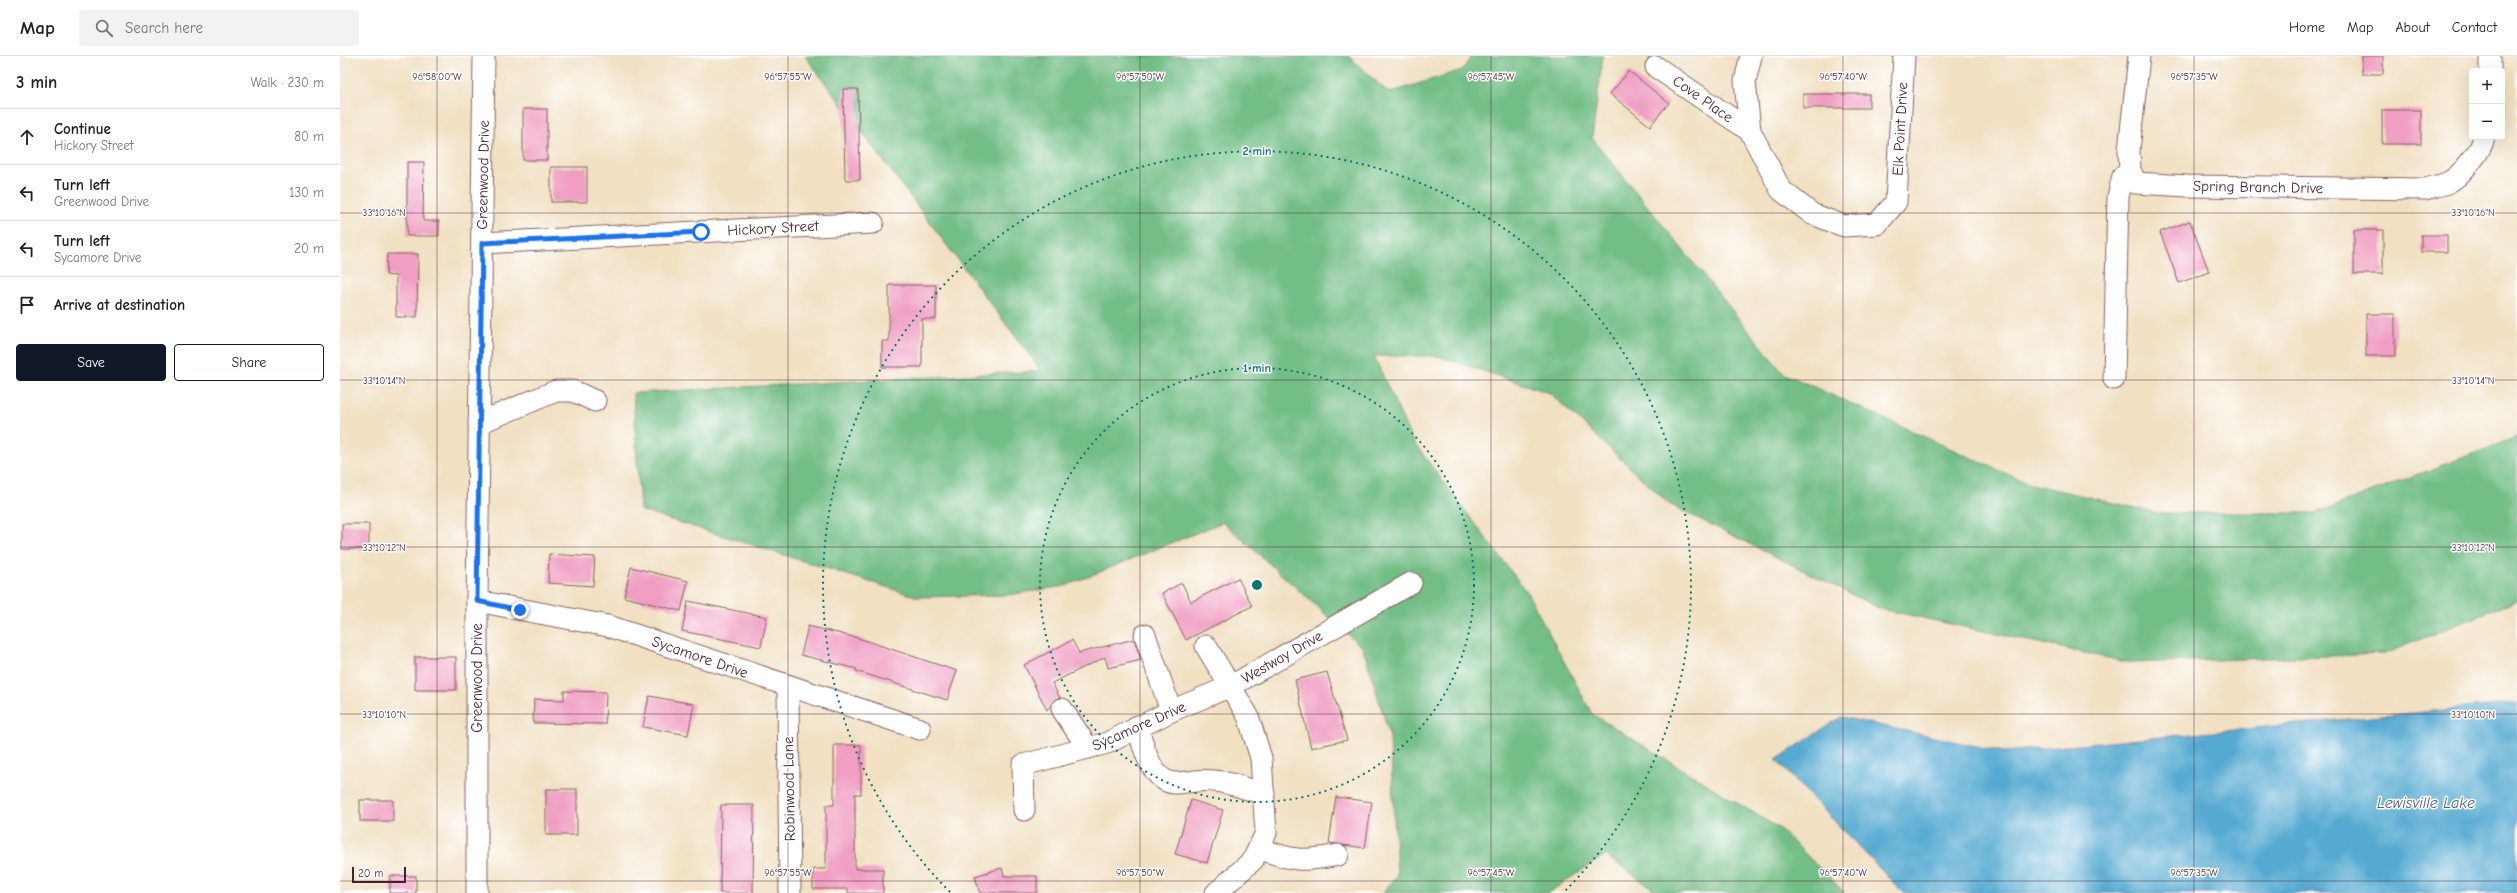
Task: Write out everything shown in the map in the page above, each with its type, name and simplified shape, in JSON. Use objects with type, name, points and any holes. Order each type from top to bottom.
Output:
[{"type":"street","name":"Greenwood Drive","points":[[477,893],[477,601],[484,56]]},
{"type":"street","points":[[1750,56],[1745,81],[1750,132]]},
{"type":"street","name":"Elk Point Drive","points":[[1750,132],[1781,190],[1812,214],[1844,226],[1877,224],[1896,202],[1904,56]]},
{"type":"street","points":[[2114,379],[2118,197],[2123,176],[2130,170],[2129,150],[2139,56]]},
{"type":"street","points":[[2490,56],[2490,68]]},
{"type":"street","name":"Cove Place","points":[[1656,67],[1750,132]]},
{"type":"street","name":"Spring Branch Drive","points":[[2130,170],[2136,183],[2187,186],[2425,189],[2448,183],[2473,159],[2483,144],[2484,140]]},
{"type":"street","name":"Hickory Street","points":[[482,243],[873,223]]},
{"type":"street","points":[[479,423],[556,391],[573,391],[595,401]]},
{"type":"street","name":"Westway Drive","points":[[1216,893],[1253,860],[1266,833],[1261,758],[1248,716],[1231,686],[1411,583]]},
{"type":"street","name":"Sycamore Drive","points":[[477,601],[608,626],[920,729]]},
{"type":"street","points":[[1145,635],[1171,711]]},
{"type":"street","points":[[1206,646],[1231,686]]},
{"type":"street","name":"Robinwood Lane","points":[[788,686],[790,893]]},
{"type":"street","name":"Sycamore Drive","points":[[1024,810],[1023,765],[1107,743],[1138,726],[1231,686]]},
{"type":"street","points":[[1062,709],[1088,748]]},
{"type":"street","points":[[1138,726],[1142,744],[1153,769],[1164,778],[1174,783],[1215,781],[1264,794]]},
{"type":"street","points":[[1259,848],[1280,856],[1310,861],[1338,855]]},
{"type":"green space","points":[[805,56],[1348,56],[1389,93],[1462,70],[1472,56],[1603,56],[1592,138],[1783,373],[2027,483],[2158,513],[2316,513],[2517,437],[2517,600],[2384,654],[2131,663],[1881,609],[1669,504],[1550,393],[1438,356],[1374,356],[1412,440],[1528,594],[1592,714],[1780,829],[1845,893],[1659,893],[1605,855],[1548,893],[1383,893],[1397,876],[1390,737],[1363,648],[1223,522],[1065,586],[1008,595],[918,597],[640,510],[633,393],[1041,371]]},
{"type":"water","name":"Lewisville Lake","points":[[2517,703],[2517,893],[1903,893],[1776,760],[1841,717],[2004,752]]},
{"type":"building","points":[[2362,56],[2383,56],[2383,74],[2362,74]]},
{"type":"building","points":[[1629,71],[1669,103],[1650,126],[1610,94]]},
{"type":"building","points":[[843,89],[858,89],[860,180],[845,180]]},
{"type":"building","points":[[1803,94],[1869,94],[1869,108],[1803,108]]},
{"type":"building","points":[[523,109],[547,109],[547,160],[523,160]]},
{"type":"building","points":[[2382,110],[2421,110],[2421,144],[2382,144]]},
{"type":"building","points":[[407,162],[424,162],[423,221],[439,221],[439,236],[407,236]]},
{"type":"building","points":[[551,167],[587,167],[587,202],[551,202]]},
{"type":"building","points":[[2190,221],[2209,272],[2179,283],[2160,232]]},
{"type":"building","points":[[2354,230],[2383,230],[2383,274],[2354,274]]},
{"type":"building","points":[[2421,235],[2447,235],[2447,252],[2421,252]]},
{"type":"building","points":[[387,254],[418,254],[417,317],[396,317],[396,276],[386,275]]},
{"type":"building","points":[[889,285],[936,285],[936,319],[922,319],[922,367],[882,367],[882,341],[889,341]]},
{"type":"building","points":[[2366,314],[2395,314],[2395,356],[2366,356]]},
{"type":"building","points":[[342,524],[369,524],[369,549],[342,549]]},
{"type":"building","points":[[549,554],[595,557],[593,586],[548,583]]},
{"type":"building","points":[[631,567],[688,581],[681,611],[624,597]]},
{"type":"building","points":[[1238,578],[1252,606],[1186,640],[1162,593],[1182,583],[1191,602]]},
{"type":"building","points":[[688,601],[767,617],[761,647],[682,631]]},
{"type":"building","points":[[808,626],[858,638],[957,671],[947,700],[856,671],[857,669],[801,655]]},
{"type":"building","points":[[1134,639],[1141,660],[1108,668],[1105,657],[1052,683],[1060,698],[1055,699],[1047,710],[1024,665],[1072,640],[1079,653]]},
{"type":"building","points":[[415,657],[456,657],[456,690],[415,690]]},
{"type":"building","points":[[1327,672],[1347,740],[1311,748],[1295,680]]},
{"type":"building","points":[[564,691],[606,692],[605,724],[533,723],[534,699],[564,700]]},
{"type":"building","points":[[649,696],[694,704],[688,735],[643,727]]},
{"type":"building","points":[[834,745],[861,745],[861,794],[855,794],[855,869],[883,869],[883,893],[848,893],[848,889],[813,889],[813,869],[826,869],[826,805],[834,805]]},
{"type":"building","points":[[546,789],[577,789],[577,835],[546,835]]},
{"type":"building","points":[[1336,797],[1372,802],[1365,848],[1329,843]]},
{"type":"building","points":[[360,800],[393,800],[393,821],[360,821]]},
{"type":"building","points":[[1191,800],[1223,810],[1207,863],[1175,854]]},
{"type":"building","points":[[721,805],[754,805],[753,893],[720,893]]},
{"type":"building","points":[[1002,868],[1004,876],[1037,876],[1037,893],[980,893],[975,876]]},
{"type":"building","points":[[390,876],[416,876],[416,893],[390,893]]},
{"type":"route","points":[[520,610],[477,601],[482,243],[701,232]]}]
